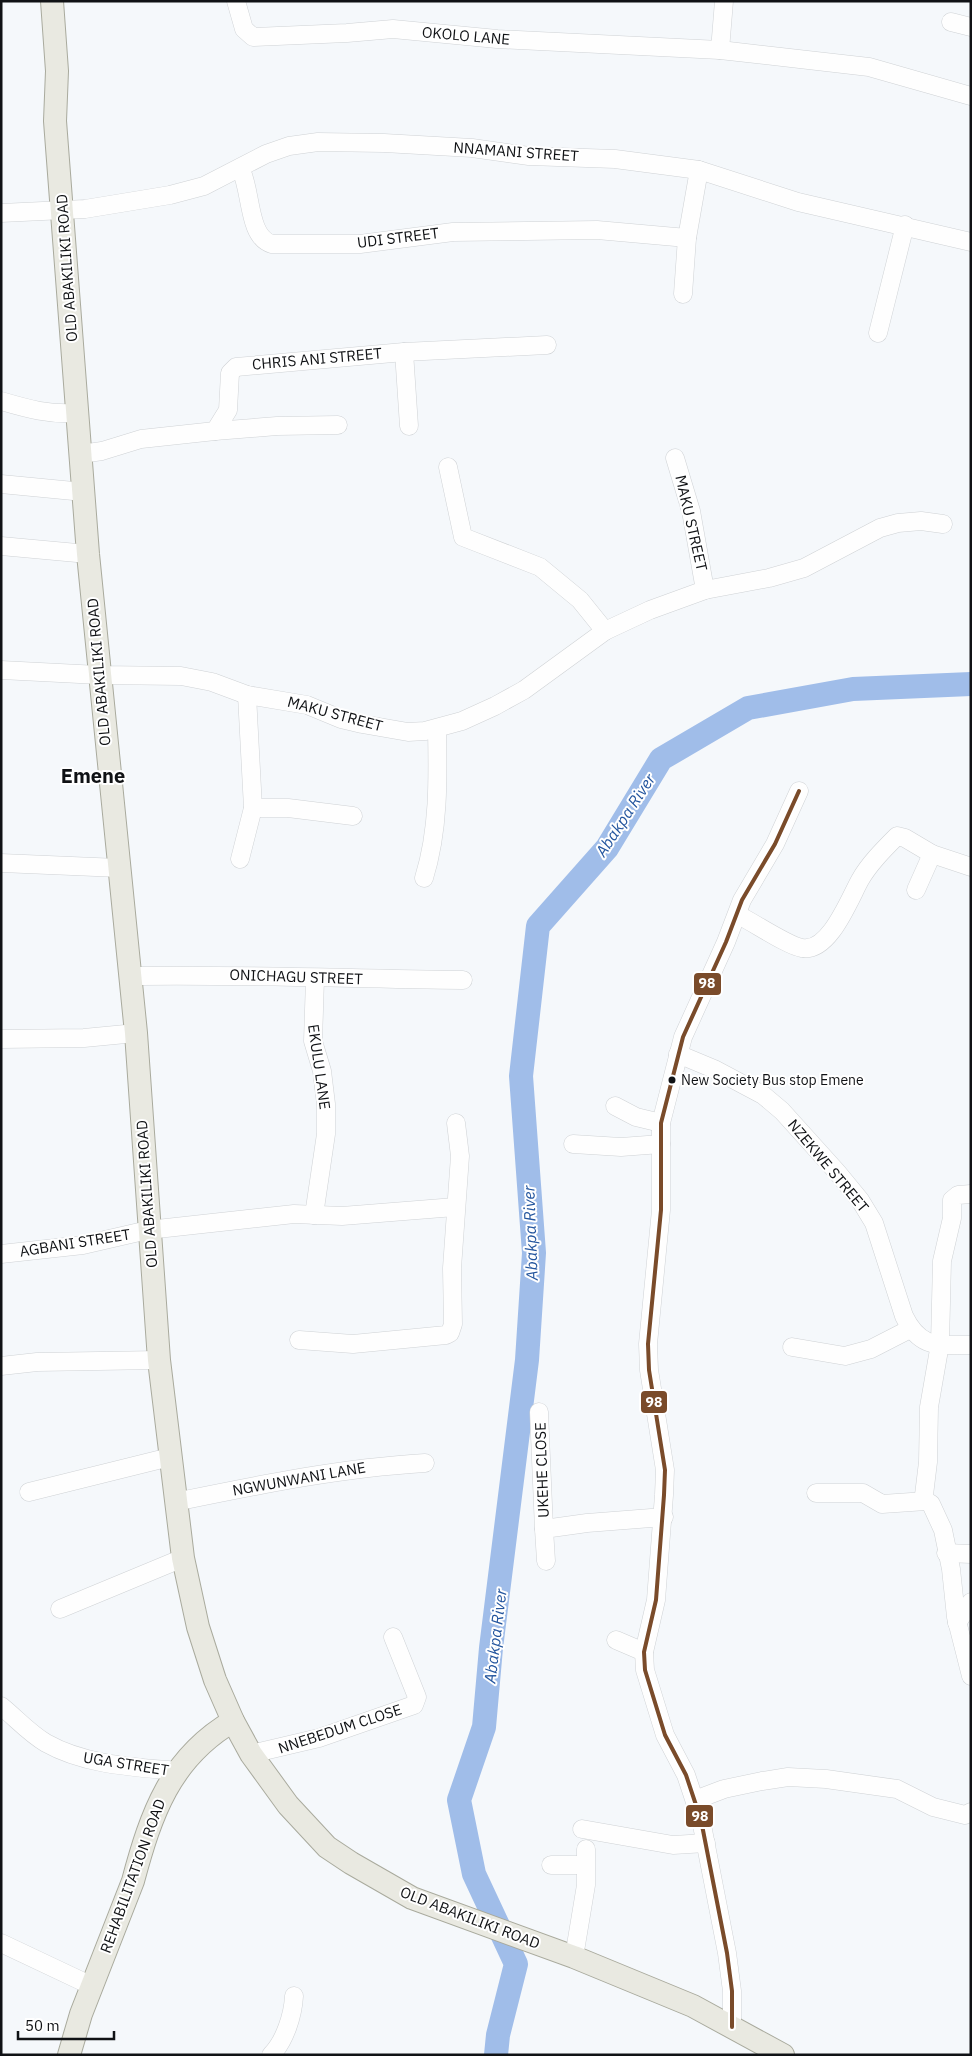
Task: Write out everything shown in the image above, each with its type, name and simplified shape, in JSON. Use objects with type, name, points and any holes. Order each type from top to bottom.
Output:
[{"type":"main road","name":"OLD ABAKILIKI ROAD","points":[[52,1],[58,71],[55,122],[88,554],[136,1033],[148,1230],[160,1360],[183,1558],[198,1627],[215,1680],[232,1722],[252,1754],[288,1805],[327,1847],[412,1898],[566,1954],[693,2006],[784,2055]]},
{"type":"main road","name":"REHABILITATION ROAD","points":[[69,2055],[92,1986],[133,1881],[166,1787],[187,1757],[202,1742],[232,1722]]},
{"type":"street","name":"OKOLO LANE","points":[[236,1],[244,29],[253,37],[393,29],[490,39],[720,50],[869,68],[970,93]]},
{"type":"street","points":[[720,50],[724,1]]},
{"type":"street","points":[[951,22],[971,26]]},
{"type":"street","name":"NNAMANI STREET","points":[[1,214],[107,206],[170,195],[204,186],[282,148],[318,142],[472,148],[529,156],[615,159],[699,170],[798,202],[905,225],[971,242]]},
{"type":"street","name":"UDI STREET","points":[[240,168],[249,192],[255,230],[262,239],[272,244],[360,244],[453,232],[612,231],[687,238]]},
{"type":"street","points":[[683,294],[687,238],[699,170]]},
{"type":"street","points":[[878,333],[905,225]]},
{"type":"street","name":"CHRIS ANI STREET","points":[[215,431],[228,410],[230,373],[236,366],[404,352],[547,345]]},
{"type":"street","points":[[404,352],[409,426]]},
{"type":"street","points":[[1,401],[41,413],[56,415],[77,413]]},
{"type":"street","points":[[81,454],[102,451],[141,439],[277,426],[338,425]]},
{"type":"street","name":"MAKU STREET","points":[[675,458],[690,503],[705,590]]},
{"type":"street","points":[[448,467],[463,537],[540,567],[580,600],[605,631]]},
{"type":"street","points":[[1,484],[84,492]]},
{"type":"street","name":"MAKU STREET","points":[[1,670],[99,675],[181,676],[212,682],[247,695],[307,705],[340,719],[362,724],[408,732],[437,729],[495,706],[524,690],[605,631],[650,610],[705,590],[770,578],[804,568],[880,528],[898,522],[921,521],[942,524]]},
{"type":"street","points":[[1,546],[88,554]]},
{"type":"street","points":[[240,859],[253,808],[247,695]]},
{"type":"street","points":[[424,878],[431,847],[437,799],[437,729]]},
{"type":"street","points":[[732,2027],[732,1991],[727,1953],[718,1917],[706,1843],[695,1800],[686,1775],[665,1735],[645,1670],[644,1652],[656,1600],[664,1517],[665,1470],[651,1385],[648,1344],[661,1210],[661,1123],[678,1054],[690,1019],[738,915],[742,900],[775,844],[799,791]]},
{"type":"street","points":[[253,808],[282,808],[353,816]]},
{"type":"street","points":[[738,915],[795,946],[811,949],[825,941],[846,909],[861,879],[897,836],[905,838],[932,854],[971,867]]},
{"type":"street","points":[[916,890],[932,854]]},
{"type":"street","points":[[1,862],[119,868]]},
{"type":"street","name":"ONICHAGU STREET","points":[[130,976],[268,975],[314,979],[463,980]]},
{"type":"street","name":"EKULU LANE","points":[[314,979],[313,1041],[324,1079],[326,1134],[314,1215]]},
{"type":"street","points":[[1,1039],[84,1038],[136,1033]]},
{"type":"street","name":"NZEKWE STREET","points":[[678,1054],[714,1069],[763,1095],[782,1111],[837,1172],[860,1200],[874,1223],[904,1316],[910,1329]]},
{"type":"street","points":[[615,1106],[636,1117],[661,1123]]},
{"type":"street","points":[[299,1340],[353,1344],[446,1335],[450,1332],[453,1324],[452,1268],[460,1156],[456,1124]]},
{"type":"street","points":[[573,1144],[636,1146],[662,1144]]},
{"type":"street","points":[[926,1501],[924,1495],[928,1462],[929,1407],[940,1344],[942,1261],[952,1218],[952,1200],[958,1196],[971,1194]]},
{"type":"street","points":[[148,1230],[294,1214],[342,1216],[455,1207]]},
{"type":"street","name":"AGBANI STREET","points":[[1,1254],[82,1245],[148,1230]]},
{"type":"street","points":[[792,1347],[845,1356],[871,1349],[910,1329],[917,1337],[940,1344],[971,1345]]},
{"type":"street","points":[[1,1366],[37,1362],[160,1360]]},
{"type":"street","name":"UKEHE CLOSE","points":[[540,1412],[546,1561]]},
{"type":"street","points":[[29,1492],[170,1457]]},
{"type":"street","name":"NGWUNWANI LANE","points":[[175,1502],[310,1476],[376,1466],[425,1463]]},
{"type":"street","points":[[816,1493],[863,1493],[882,1504],[926,1501],[931,1504],[943,1530],[946,1553],[964,1621],[971,1676]]},
{"type":"street","name":"UKEHE CLOSE","points":[[544,1528],[664,1517]]},
{"type":"street","points":[[946,1553],[971,1554]]},
{"type":"street","points":[[60,1610],[183,1558]]},
{"type":"street","points":[[964,1621],[971,1602]]},
{"type":"street","name":"NNEBEDUM CLOSE","points":[[252,1754],[320,1738],[414,1705],[418,1696],[393,1637]]},
{"type":"street","points":[[616,1640],[644,1652]]},
{"type":"street","name":"UGA STREET","points":[[1,1706],[46,1743],[77,1756],[106,1763],[177,1771]]},
{"type":"street","points":[[695,1800],[724,1789],[788,1777],[826,1779],[897,1789],[933,1807],[964,1815],[971,1812]]},
{"type":"street","points":[[582,1828],[673,1845],[706,1843]]},
{"type":"street","points":[[551,1866],[586,1857],[586,1885],[566,1954]]},
{"type":"street","points":[[1,1943],[92,1986]]},
{"type":"street","points":[[271,2055],[287,2027],[294,2009],[294,1996]]},
{"type":"waterway","name":"Abakpa River","points":[[496,2055],[498,2035],[516,1964],[474,1874],[459,1800],[484,1727],[491,1648],[527,1360],[534,1253],[521,1076],[538,926],[607,848],[661,759],[748,708],[853,689],[971,684]]},
{"type":"transit line","name":"98","points":[[732,2027],[732,1991],[727,1953],[701,1820],[686,1775],[665,1735],[645,1670],[644,1652],[656,1600],[665,1470],[649,1370],[648,1344],[661,1210],[661,1123],[683,1037],[726,942],[742,900],[775,844],[799,791]]},
{"type":"place","name":"New Society Bus stop Emene","points":[[672,1080]]},
{"type":"district","name":"Emene","points":[[93,776]]}]
